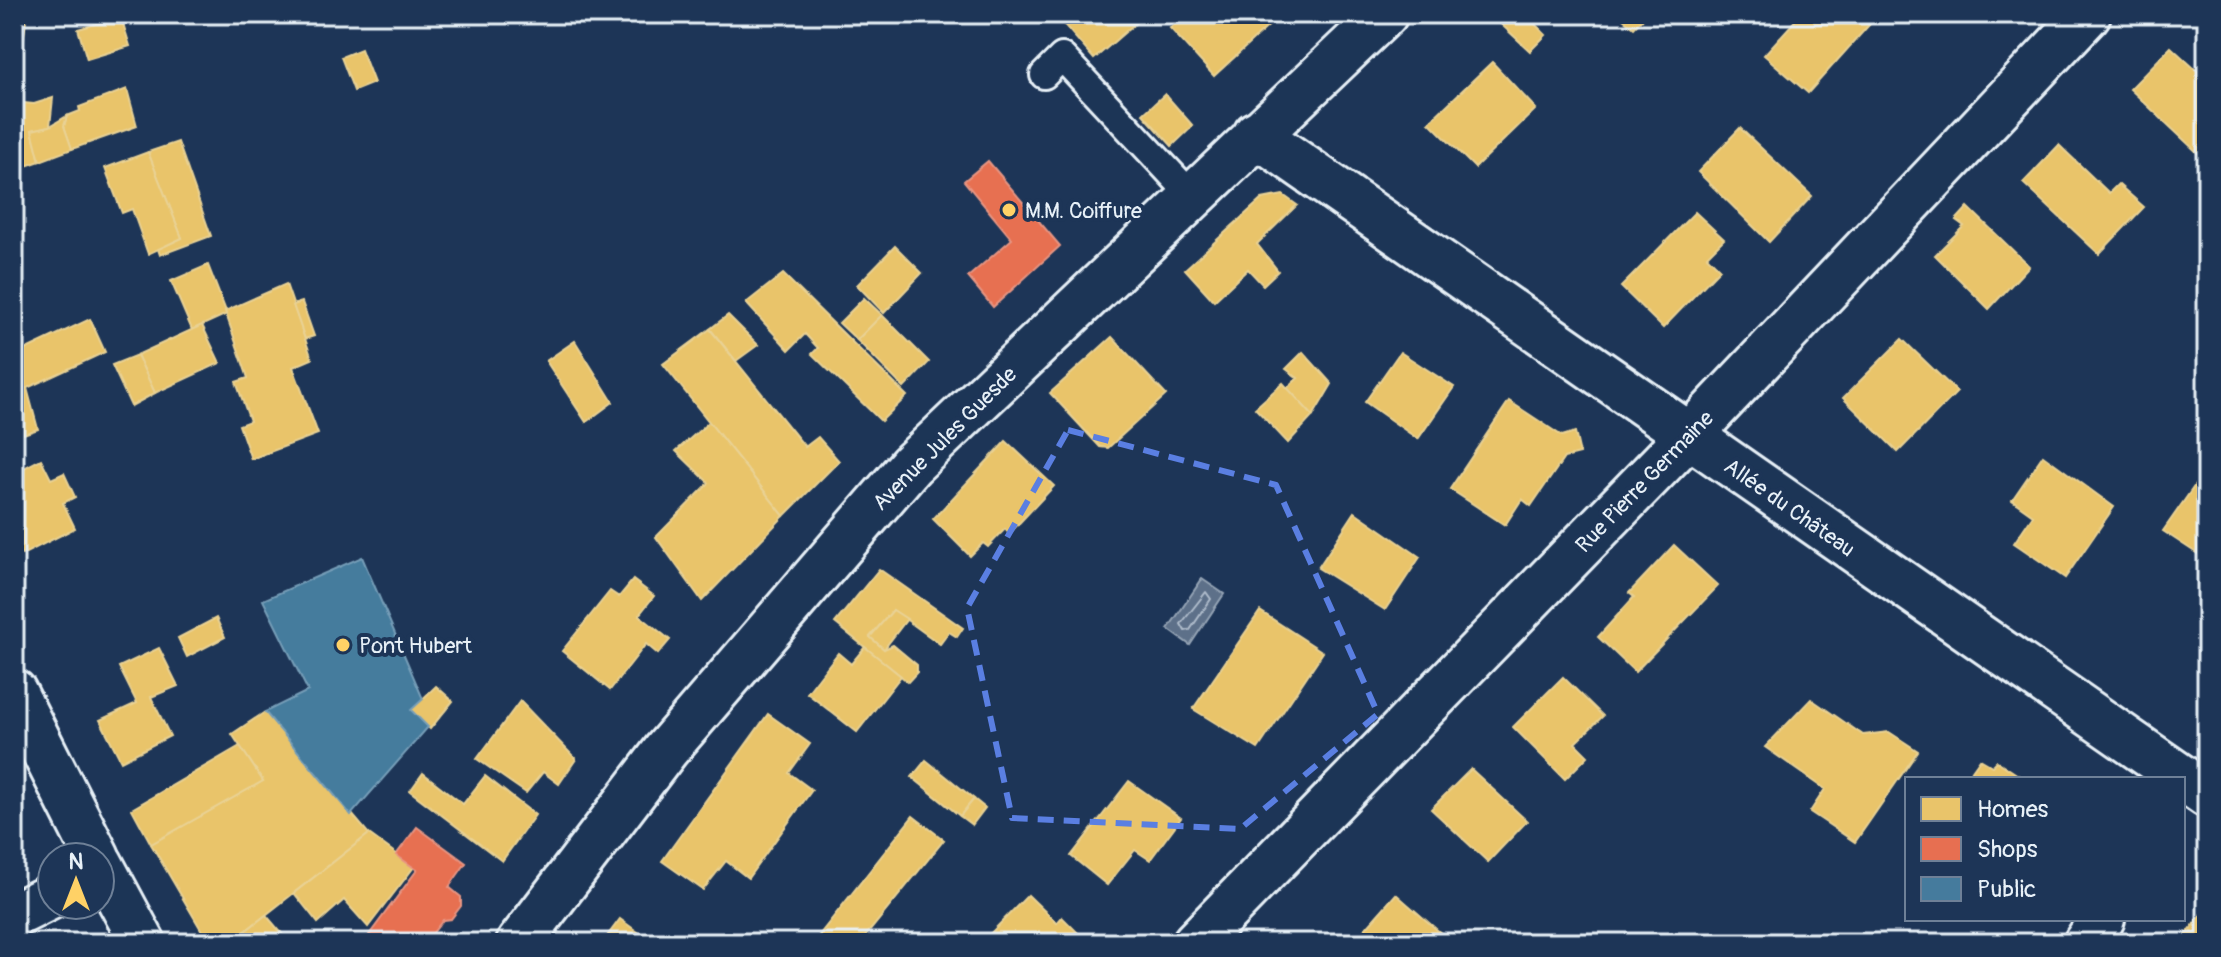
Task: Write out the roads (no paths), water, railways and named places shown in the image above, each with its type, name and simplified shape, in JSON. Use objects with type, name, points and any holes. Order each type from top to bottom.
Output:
[{"type":"street","name":"Avenue Jules Guesde","points":[[519,943],[666,750],[911,465],[1385,14]]},
{"type":"street","name":"Rue Pierre Germaine","points":[[1195,943],[1688,436],[2088,14]]},
{"type":"street","name":"Allée du Château","points":[[1256,134],[1688,436],[2197,785]]},
{"type":"street","points":[[14,692],[88,841]]},
{"type":"street","points":[[116,893],[143,943]]},
{"type":"street","points":[[14,915],[36,904]]},
{"type":"street","points":[[2086,943],[2101,921]]},
{"type":"lane","points":[[1044,75],[1062,57],[1192,196]]},
{"type":"water","points":[[1202,579],[1224,594],[1190,645],[1168,629]]},
{"type":"place","name":"M.M. Coiffure","points":[[1009,210]]},
{"type":"place","name":"Pont Hubert","points":[[343,645]]}]
